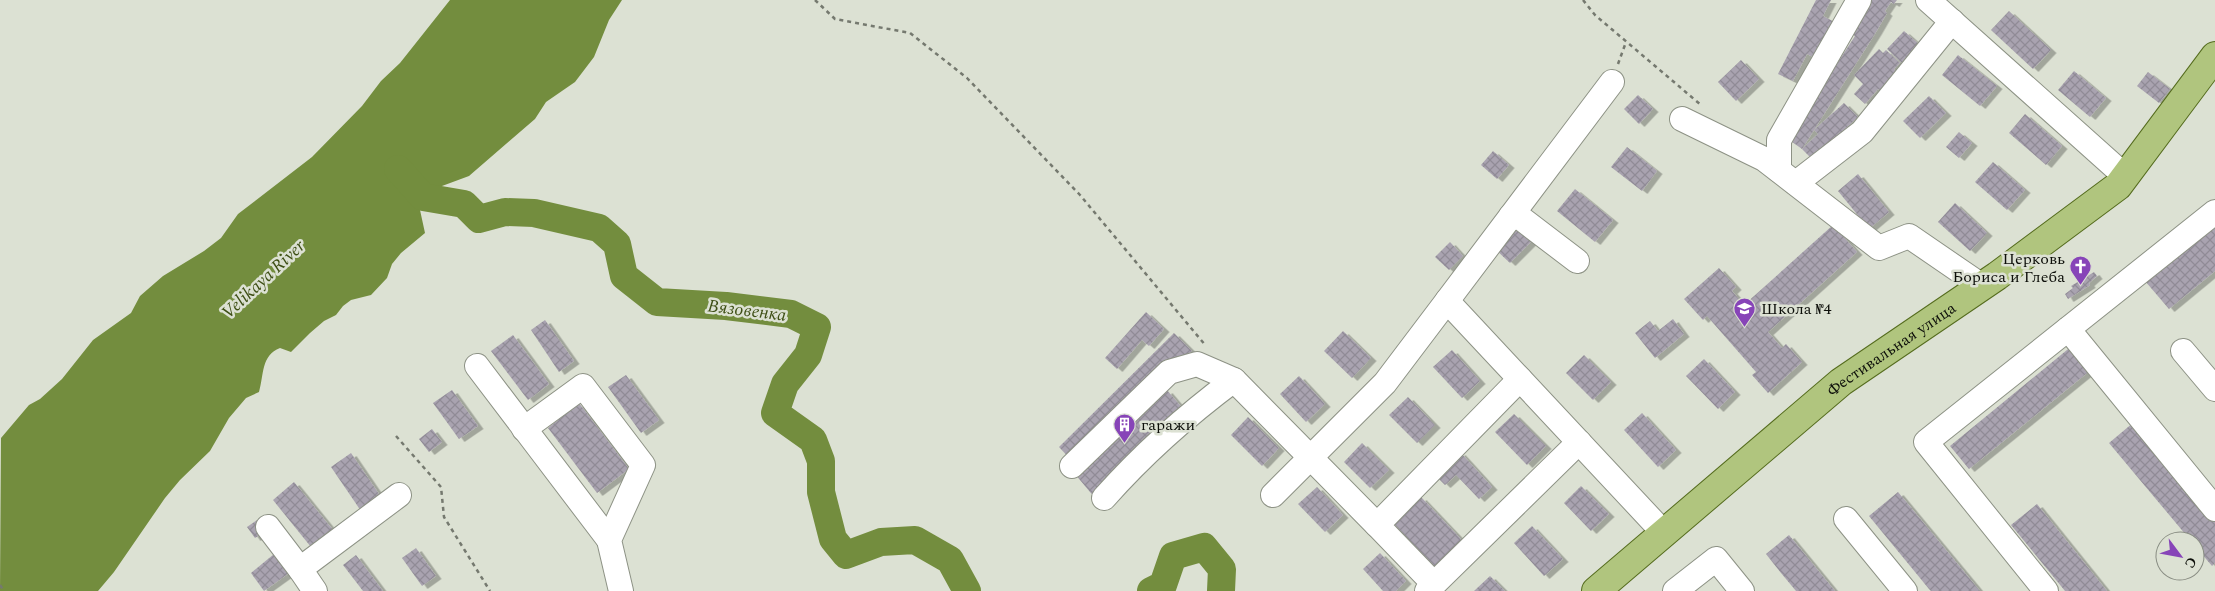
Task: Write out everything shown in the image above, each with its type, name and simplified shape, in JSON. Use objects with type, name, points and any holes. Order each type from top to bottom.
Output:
[{"type":"main road","name":"Фестивальная улица","points":[[1596,591],[1841,382],[1982,286],[2118,186],[2215,56]]},
{"type":"street","points":[[1787,177],[1779,140],[1859,0]]},
{"type":"street","points":[[1787,177],[1862,132],[1941,8],[2126,177]]},
{"type":"street","points":[[1273,495],[1384,383],[1612,82]]},
{"type":"street","points":[[1682,119],[1764,158],[1879,248],[1909,236],[1982,286]]},
{"type":"street","points":[[2046,591],[1926,442],[2215,212]]},
{"type":"street","points":[[1511,216],[1522,220],[1577,261]]},
{"type":"street","points":[[1447,301],[1663,532]]},
{"type":"street","points":[[2068,329],[2215,508]]},
{"type":"street","points":[[2183,351],[2215,389]]},
{"type":"street","points":[[1072,466],[1169,372],[1197,364],[1234,380],[1377,525],[1430,588],[1579,442]]},
{"type":"street","points":[[476,366],[609,540],[621,591]]},
{"type":"street","points":[[1377,525],[1520,379]]},
{"type":"street","points":[[1104,498],[1158,442],[1197,407],[1234,380]]},
{"type":"street","points":[[524,429],[583,386],[643,465],[609,540]]},
{"type":"street","points":[[300,569],[399,495]]},
{"type":"street","points":[[1846,519],[1905,591]]},
{"type":"street","points":[[268,527],[316,591]]},
{"type":"street","points":[[1675,591],[1716,559],[1742,591]]},
{"type":"path","points":[[815,0],[835,19],[910,33],[967,78],[1080,195],[1210,352]]},
{"type":"path","points":[[1583,0],[1595,15],[1706,109]]},
{"type":"path","points":[[1612,82],[1626,42]]},
{"type":"path","points":[[396,436],[441,487],[444,518],[490,591]]},
{"type":"path","points":[[0,585],[4,591]]},
{"type":"water","name":"Velikaya River","points":[[450,0],[622,0],[609,20],[594,57],[575,82],[546,102],[535,119],[469,176],[442,186],[423,197],[420,210],[425,233],[401,253],[392,264],[387,278],[371,295],[351,300],[336,315],[324,321],[310,333],[291,352],[280,348],[269,355],[264,366],[259,392],[246,398],[229,418],[210,451],[180,480],[165,498],[114,572],[98,591],[0,591],[1,438],[29,405],[40,399],[62,379],[93,340],[131,313],[140,296],[163,276],[204,251],[221,238],[238,214],[312,157],[362,106],[381,81],[400,63]]},
{"type":"building","points":[[1816,0],[1831,0],[1823,16],[1836,23],[1817,59],[1807,54],[1793,81],[1778,74]]},
{"type":"building","points":[[1870,0],[1897,0],[1894,4],[1891,2],[1885,11],[1887,13],[1876,32],[1802,149],[1788,139],[1855,36],[1849,32]]},
{"type":"building","points":[[2009,11],[2051,50],[2033,69],[1991,30]]},
{"type":"building","points":[[1904,31],[1921,46],[1904,65],[1887,49]]},
{"type":"building","points":[[1879,49],[1883,53],[1886,50],[1900,63],[1894,69],[1898,73],[1881,91],[1878,89],[1865,104],[1854,94],[1863,84],[1854,75]]},
{"type":"building","points":[[1958,55],[1997,86],[1980,106],[1942,75]]},
{"type":"building","points":[[1741,60],[1759,79],[1736,101],[1718,82]]},
{"type":"building","points":[[2074,71],[2106,98],[2090,117],[2058,90]]},
{"type":"building","points":[[2148,72],[2170,89],[2159,103],[2137,86]]},
{"type":"building","points":[[1638,95],[1653,109],[1639,124],[1624,109]]},
{"type":"building","points":[[1929,96],[1946,113],[1920,138],[1903,121]]},
{"type":"building","points":[[1844,103],[1858,117],[1812,159],[1802,149],[1818,134],[1814,130]]},
{"type":"building","points":[[2025,114],[2062,146],[2046,165],[2009,133]]},
{"type":"building","points":[[1959,132],[1972,143],[1959,158],[1946,147]]},
{"type":"building","points":[[1627,147],[1657,171],[1642,191],[1611,167]]},
{"type":"building","points":[[1493,151],[1509,165],[1497,179],[1481,165]]},
{"type":"building","points":[[1993,162],[2025,190],[2007,210],[1975,182]]},
{"type":"building","points":[[1858,174],[1889,212],[1869,229],[1838,191]]},
{"type":"building","points":[[1575,189],[1613,220],[1595,242],[1557,211]]},
{"type":"building","points":[[1955,203],[1987,233],[1970,251],[1938,222]]},
{"type":"building","points":[[2215,223],[2215,271],[2169,309],[2145,281]]},
{"type":"building","points":[[1519,224],[1534,239],[1510,263],[1495,249]]},
{"type":"building","points":[[1833,225],[1857,252],[1768,332],[1782,348],[1786,344],[1802,362],[1768,393],[1752,375],[1756,372],[1707,316],[1703,320],[1684,299],[1719,268],[1736,287],[1732,291],[1744,305]]},
{"type":"building","points":[[1450,242],[1463,256],[1449,270],[1435,257]]},
{"type":"building","points":[[2094,272],[2097,276],[2089,283],[2090,285],[2068,299],[2065,294],[2073,288],[2071,286]]},
{"type":"building","points":[[1146,312],[1164,329],[1149,346],[1142,340],[1117,369],[1105,358]]},
{"type":"building","points":[[1673,319],[1684,334],[1655,358],[1635,333],[1650,321],[1658,331]]},
{"type":"building","points":[[545,320],[574,361],[559,372],[531,330]]},
{"type":"building","points":[[1343,331],[1371,358],[1352,378],[1324,351]]},
{"type":"building","points":[[1174,333],[1192,351],[1071,460],[1059,447]]},
{"type":"building","points":[[513,335],[549,384],[528,400],[491,351]]},
{"type":"building","points":[[2073,345],[2092,369],[1969,469],[1950,446]]},
{"type":"building","points":[[1452,350],[1480,381],[1462,398],[1433,367]]},
{"type":"building","points":[[1584,355],[1611,382],[1593,400],[1566,373]]},
{"type":"building","points":[[1704,359],[1735,392],[1718,409],[1686,376]]},
{"type":"building","points":[[626,375],[659,420],[641,433],[608,387]]},
{"type":"building","points":[[1299,376],[1325,404],[1306,422],[1280,394]]},
{"type":"building","points":[[452,390],[478,426],[459,439],[433,403]]},
{"type":"building","name":"гаражи","points":[[1167,390],[1183,409],[1123,459],[1127,464],[1095,498],[1075,474]]},
{"type":"building","points":[[1408,397],[1435,425],[1417,443],[1389,415]]},
{"type":"building","points":[[579,403],[629,469],[597,493],[548,428]]},
{"type":"building","points":[[1642,413],[1676,450],[1658,467],[1624,430]]},
{"type":"building","points":[[1514,414],[1546,446],[1527,465],[1495,432]]},
{"type":"building","points":[[1248,417],[1279,448],[1262,466],[1231,435]]},
{"type":"building","points":[[2134,422],[2215,518],[2215,563],[2212,566],[2205,558],[2205,531],[2183,531],[2109,443]]},
{"type":"building","points":[[432,429],[442,442],[429,452],[419,439]]},
{"type":"building","points":[[1362,443],[1389,470],[1370,488],[1344,462]]},
{"type":"building","points":[[1460,452],[1492,487],[1479,499],[1456,475],[1445,485],[1435,475]]},
{"type":"building","points":[[351,453],[381,497],[361,511],[331,467]]},
{"type":"building","points":[[294,482],[337,535],[315,552],[273,500]]},
{"type":"building","points":[[1581,486],[1609,514],[1591,531],[1564,503]]},
{"type":"building","points":[[1317,487],[1343,515],[1325,532],[1298,504]]},
{"type":"building","points":[[1898,492],[1980,591],[1931,591],[1929,589],[1869,516]]},
{"type":"building","points":[[1421,497],[1460,538],[1463,545],[1437,570],[1394,524]]},
{"type":"building","points":[[2037,504],[2107,591],[2065,591],[2011,525]]},
{"type":"building","points":[[257,520],[265,532],[255,538],[247,527]]},
{"type":"building","points":[[1532,526],[1563,559],[1544,576],[1514,543]]},
{"type":"building","points":[[1789,535],[1835,591],[1796,591],[1781,573],[1766,554]]},
{"type":"building","points":[[416,548],[436,576],[422,586],[402,558]]},
{"type":"building","points":[[1380,553],[1406,581],[1396,591],[1383,591],[1363,569]]},
{"type":"building","points":[[274,554],[289,573],[264,591],[251,573]]},
{"type":"building","points":[[356,555],[383,591],[363,591],[343,565]]},
{"type":"building","points":[[1490,576],[1505,591],[1474,591]]},
{"type":"waterway","name":"Вязовенка","points":[[398,169],[423,197],[464,204],[479,219],[505,212],[534,213],[599,228],[617,244],[624,276],[657,302],[726,306],[791,314],[817,327],[808,355],[785,384],[775,413],[813,440],[821,461],[821,492],[833,539],[846,555],[881,542],[915,540],[950,560],[967,591]]},
{"type":"waterway","name":"Вязовенка","points":[[1151,591],[1163,585],[1173,556],[1204,547],[1222,569],[1221,591]]},
{"type":"place","name":"Церковь Бориса и Глеба","points":[[2081,286]]},
{"type":"place","name":"Школа №4","points":[[1745,327]]},
{"type":"place","name":"гаражи","points":[[1125,443]]}]
